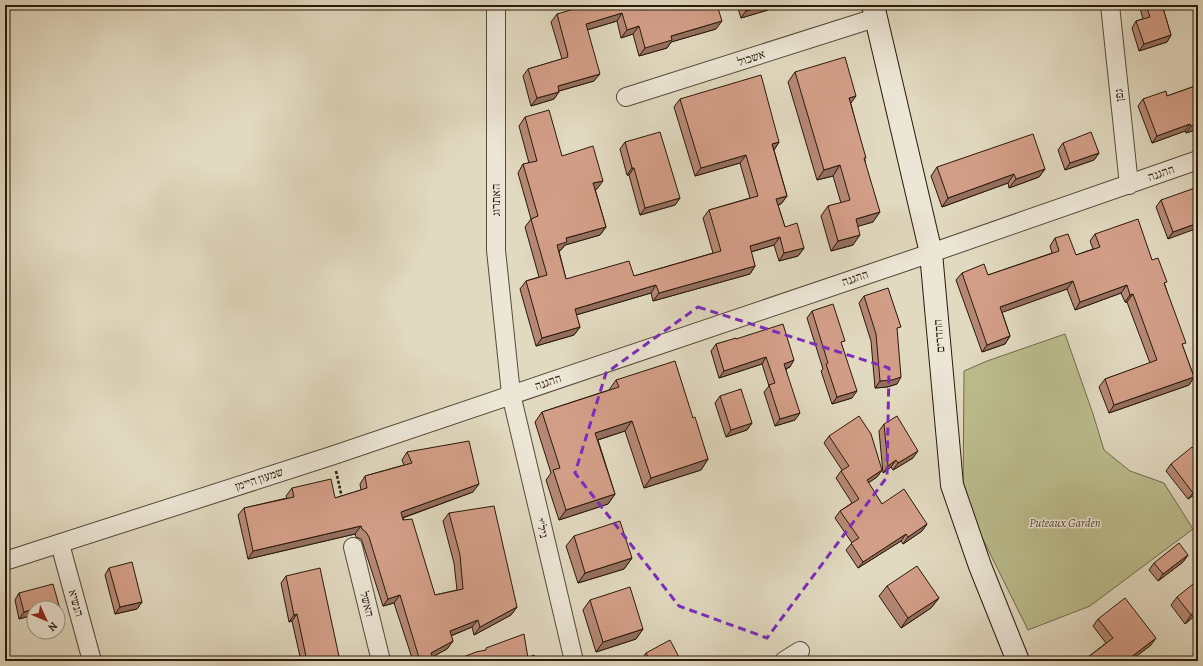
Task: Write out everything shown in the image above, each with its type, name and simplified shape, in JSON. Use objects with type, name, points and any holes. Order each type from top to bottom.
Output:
[{"type":"street","name":"האתרוג","points":[[496,5],[496,250],[511,394]]},
{"type":"street","name":"גפן","points":[[1110,5],[1128,185]]},
{"type":"street","name":"אשכול","points":[[626,97],[874,12]]},
{"type":"street","name":"ההדרים","points":[[874,12],[931,253],[952,485],[980,566],[1018,661]]},
{"type":"street","name":"ההגנה","points":[[511,394],[931,253],[1198,160]]},
{"type":"street","name":"שמעון היימן","points":[[5,561],[332,456],[511,394]]},
{"type":"street","name":"ניל\"י","points":[[511,394],[574,661]]},
{"type":"street","name":"הנשיא","points":[[60,544],[92,661]]},
{"type":"street","name":"האשל","points":[[353,547],[380,661]]},
{"type":"street","points":[[784,661],[800,651]]},
{"type":"path","points":[[332,456],[343,502]]},
{"type":"highlighted area","points":[[698,307],[889,368],[887,477],[767,638],[679,606],[575,473],[606,373]]},
{"type":"green space","name":"Puteaux Garden","points":[[1065,334],[1104,450],[1130,471],[1164,483],[1193,529],[1090,606],[1028,630],[963,499],[964,371],[987,361]]},
{"type":"building","points":[[588,5],[645,5],[647,10],[665,5],[717,5],[722,21],[671,36],[672,40],[645,48],[639,26],[627,30],[622,13],[586,24],[600,74],[558,86],[559,92],[537,98],[528,69],[568,57],[557,14]]},
{"type":"building","points":[[744,5],[767,5],[746,11]]},
{"type":"building","points":[[1146,5],[1162,5],[1171,35],[1144,44],[1136,21],[1150,17]]},
{"type":"building","points":[[845,57],[856,96],[849,98],[866,158],[864,158],[880,212],[856,219],[860,235],[838,241],[828,206],[850,200],[840,165],[824,170],[795,72]]},
{"type":"building","points":[[761,75],[779,142],[772,144],[787,196],[776,199],[785,227],[797,223],[804,248],[784,253],[780,237],[750,246],[755,266],[659,293],[656,285],[575,309],[580,327],[542,338],[526,281],[547,275],[531,219],[538,216],[523,164],[537,161],[525,117],[549,110],[562,156],[593,146],[603,181],[593,183],[606,227],[566,238],[567,242],[557,245],[566,279],[629,261],[634,276],[721,251],[709,210],[758,196],[746,155],[701,168],[680,99]]},
{"type":"building","points":[[1198,85],[1198,124],[1191,126],[1190,124],[1157,136],[1143,99],[1166,91],[1167,96]]},
{"type":"building","points":[[660,132],[680,198],[645,208],[625,142]]},
{"type":"building","points":[[1091,132],[1099,153],[1070,163],[1063,143]]},
{"type":"building","points":[[1033,134],[1045,169],[1016,179],[1014,174],[948,198],[937,167]]},
{"type":"building","points":[[1195,188],[1198,196],[1198,223],[1173,232],[1161,200]]},
{"type":"building","points":[[1138,219],[1152,260],[1158,258],[1167,282],[1164,283],[1186,343],[1182,344],[1194,377],[1114,405],[1105,379],[1157,360],[1133,294],[1130,295],[1127,285],[1080,302],[1073,281],[1000,307],[1010,336],[987,345],[962,273],[984,264],[988,275],[1059,251],[1055,238],[1068,234],[1076,255],[1100,247],[1095,234]]},
{"type":"building","points":[[888,288],[901,327],[897,328],[901,377],[892,380],[880,381],[876,334],[864,296]]},
{"type":"building","points":[[833,304],[845,341],[841,342],[857,391],[837,397],[826,364],[828,363],[812,311]]},
{"type":"building","points":[[783,324],[794,360],[784,364],[800,413],[780,419],[769,385],[775,383],[766,357],[724,371],[716,344]]},
{"type":"building","points":[[675,361],[708,459],[651,478],[632,421],[595,433],[615,494],[566,510],[553,470],[560,468],[542,412],[619,387],[616,380]]},
{"type":"building","points":[[741,389],[752,423],[731,430],[720,396]]},
{"type":"building","points":[[859,416],[871,434],[882,470],[867,480],[882,504],[904,489],[927,524],[908,537],[906,534],[863,562],[851,543],[859,538],[840,511],[859,499],[841,471],[849,466],[829,436]]},
{"type":"building","points":[[897,416],[918,451],[898,463],[896,460],[888,466],[884,424]]},
{"type":"building","points":[[469,441],[479,484],[401,512],[403,520],[412,519],[435,595],[463,589],[460,555],[449,513],[494,506],[517,607],[480,627],[478,620],[450,631],[453,641],[431,653],[434,661],[420,661],[400,595],[388,599],[369,537],[361,526],[253,551],[244,508],[294,497],[292,488],[331,479],[335,498],[367,488],[365,476],[412,463],[407,452]]},
{"type":"building","points":[[1192,447],[1198,454],[1198,488],[1193,493],[1171,464]]},
{"type":"building","points":[[620,521],[632,558],[585,573],[574,536]]},
{"type":"building","points":[[1179,543],[1188,555],[1163,574],[1154,563]]},
{"type":"building","points":[[132,562],[142,602],[120,607],[109,568]]},
{"type":"building","points":[[917,566],[939,598],[908,618],[887,586]]},
{"type":"building","points":[[320,568],[340,661],[307,661],[297,614],[294,615],[286,576]]},
{"type":"building","points":[[1198,580],[1198,610],[1191,615],[1177,597]]},
{"type":"building","points":[[53,584],[57,600],[26,600],[26,611],[24,612],[19,593]]},
{"type":"building","points":[[630,587],[643,629],[603,642],[590,600]]},
{"type":"building","points":[[1125,598],[1156,638],[1126,661],[1083,661],[1113,638],[1098,619]]},
{"type":"building","points":[[524,634],[528,658],[534,655],[537,661],[453,661],[476,652],[486,650],[486,648]]},
{"type":"building","points":[[670,640],[681,661],[650,661],[646,653]]}]
